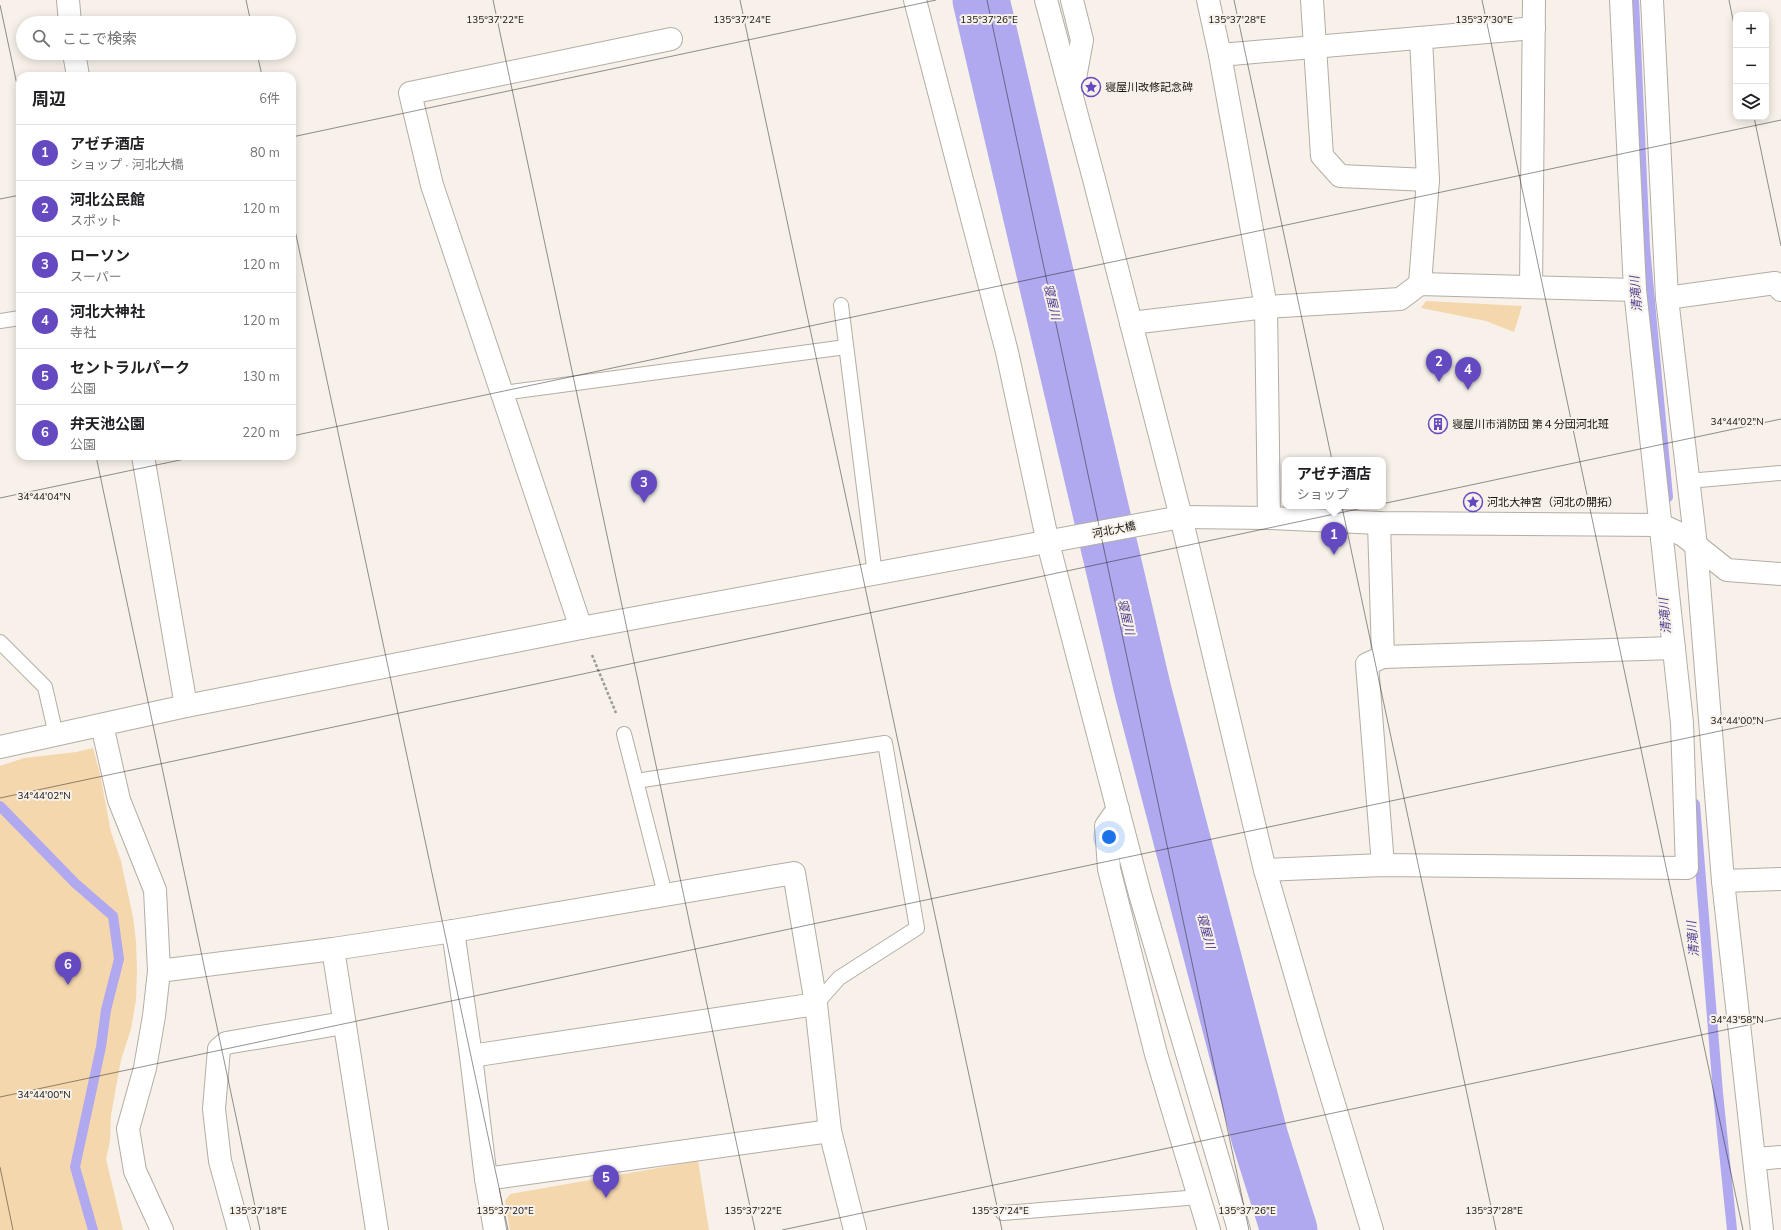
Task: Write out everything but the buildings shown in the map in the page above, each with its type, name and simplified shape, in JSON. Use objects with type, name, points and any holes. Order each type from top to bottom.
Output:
[{"type":"street","points":[[68,0],[69,16]]},
{"type":"street","points":[[915,0],[1055,542],[1118,809],[1140,894],[1239,1230]]},
{"type":"street","points":[[1046,0],[1072,94],[1131,323],[1174,519],[1265,870],[1372,1230]]},
{"type":"street","points":[[1072,0],[1082,40],[1072,94]]},
{"type":"street","points":[[1208,0],[1220,56],[1266,307],[1269,518]]},
{"type":"street","points":[[1312,0],[1322,156],[1340,176],[1428,180]]},
{"type":"street","points":[[1530,287],[1534,0]]},
{"type":"street","points":[[1265,870],[1383,865],[1686,868],[1682,723],[1635,290],[1621,0]]},
{"type":"street","points":[[1652,0],[1667,298],[1696,546],[1723,881],[1756,1159],[1762,1230]]},
{"type":"street","points":[[1220,56],[1534,28]]},
{"type":"street","points":[[582,628],[432,185],[410,93],[671,38]]},
{"type":"street","points":[[1420,284],[1428,180],[1421,38]]},
{"type":"street","points":[[75,60],[77,72]]},
{"type":"street","points":[[1667,298],[1775,283],[1781,290]]},
{"type":"street","points":[[1131,323],[1266,307],[1400,299],[1420,284],[1635,290]]},
{"type":"street","points":[[144,460],[186,706]]},
{"type":"street","name":"河北大橋","points":[[0,747],[186,706],[582,628],[1174,519],[1269,518],[1379,523],[1661,525]]},
{"type":"street","points":[[1379,523],[1383,657]]},
{"type":"street","points":[[1661,525],[1682,535],[1727,570],[1781,574]]},
{"type":"street","points":[[1383,865],[1367,664],[1383,657],[1674,648]]},
{"type":"street","points":[[102,725],[119,800],[155,890],[159,971],[154,1016],[145,1068],[128,1129],[135,1171],[162,1230]]},
{"type":"street","points":[[1118,809],[1106,826],[1109,869],[1156,1054],[1209,1230]]},
{"type":"street","points":[[159,971],[334,949],[453,931],[794,873],[816,1004],[830,1131],[854,1230]]},
{"type":"street","points":[[1723,881],[1781,879]]},
{"type":"street","points":[[453,931],[471,1056],[486,1179],[495,1230]]},
{"type":"street","points":[[334,949],[344,1023],[377,1230]]},
{"type":"street","points":[[471,1056],[816,1004]]},
{"type":"street","points":[[239,1230],[220,1161],[214,1109],[219,1050],[226,1043],[344,1023]]},
{"type":"street","points":[[486,1179],[830,1131]]},
{"type":"street","points":[[1756,1159],[1781,1157]]},
{"type":"lane","points":[[841,305],[875,575]]},
{"type":"lane","points":[[0,321],[16,319]]},
{"type":"lane","points":[[502,393],[846,347]]},
{"type":"lane","points":[[1688,481],[1781,473]]},
{"type":"lane","points":[[0,642],[45,687],[56,735]]},
{"type":"lane","points":[[624,734],[665,894]]},
{"type":"lane","points":[[636,781],[885,743],[916,928],[839,978],[816,1004]]},
{"type":"lane","points":[[1003,1213],[1199,1197]]},
{"type":"path","points":[[582,628],[624,734]]},
{"type":"shaded area","points":[[1426,301],[1522,306],[1514,332],[1486,321],[1421,308]]},
{"type":"shaded area","points":[[93,748],[100,774],[111,832],[121,861],[133,917],[136,941],[136,1000],[131,1029],[121,1060],[111,1115],[110,1141],[106,1159],[123,1230],[0,1230],[0,766],[24,758],[76,752]]},
{"type":"shaded area","points":[[698,1161],[709,1230],[510,1230],[505,1201],[510,1194]]},
{"type":"waterway","name":"寝屋川","points":[[981,0],[1143,691],[1260,1138],[1289,1230]]},
{"type":"waterway","name":"清滝川","points":[[1634,0],[1645,247],[1668,497]]},
{"type":"waterway","name":"清滝川","points":[[1695,804],[1718,1093],[1732,1230]]},
{"type":"waterway","points":[[0,806],[75,883],[113,916],[119,959],[106,1010],[101,1047],[75,1167],[93,1230]]},
{"type":"place","name":"寝屋川改修記念碑","points":[[1091,87]]},
{"type":"place","name":"河北公民館","points":[[1439,382]]},
{"type":"place","name":"河北大神社","points":[[1468,390]]},
{"type":"place","name":"寝屋川市消防団 第４分団河北班","points":[[1438,424]]},
{"type":"place","name":"河北大神宮（河北の開拓）","points":[[1473,502]]},
{"type":"place","name":"ローソン","points":[[644,503]]},
{"type":"place","name":"アゼチ酒店","points":[[1334,555]]},
{"type":"place","name":"弁天池公園","points":[[68,985]]},
{"type":"place","name":"セントラルパーク","points":[[606,1198]]}]
